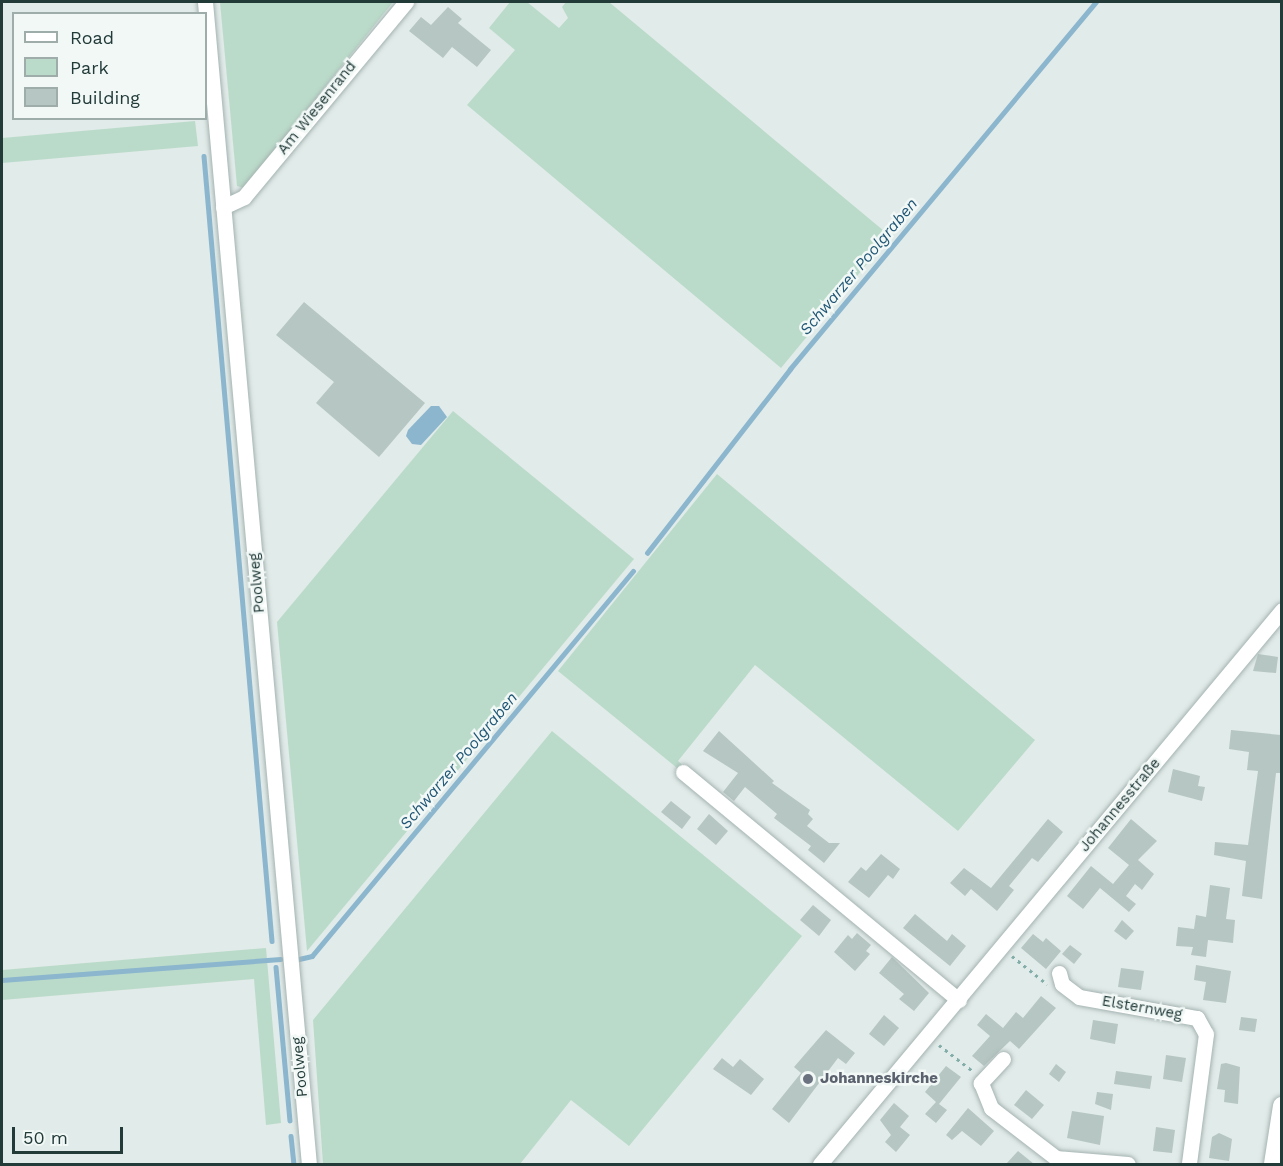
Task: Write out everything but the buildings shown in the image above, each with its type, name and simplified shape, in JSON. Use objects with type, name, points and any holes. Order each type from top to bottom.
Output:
[{"type":"main road","points":[[1273,1164],[1281,1106]]},
{"type":"street","name":"Am Wiesenrand","points":[[223,207],[244,197],[406,2]]},
{"type":"street","name":"Poolweg","points":[[207,25],[309,1164]]},
{"type":"street","name":"Johannesstraße","points":[[820,1164],[959,1000],[1281,610]]},
{"type":"street","points":[[682,772],[959,1000]]},
{"type":"street","name":"Elsternweg","points":[[1060,979],[1079,997],[1197,1018],[1206,1034],[1190,1164]]},
{"type":"street","points":[[1003,1059],[981,1083],[991,1108],[1056,1158],[1128,1164]]},
{"type":"path","points":[[1002,948],[1046,984],[1060,979]]},
{"type":"path","points":[[928,1036],[979,1076],[981,1083]]},
{"type":"green space","points":[[220,2],[393,2],[244,188],[237,186]]},
{"type":"green space","points":[[510,2],[527,2],[559,28],[568,18],[562,7],[566,2],[609,2],[890,236],[781,368],[467,105],[515,50],[489,28]]},
{"type":"green space","points":[[195,121],[198,146],[2,163],[2,138]]},
{"type":"green space","points":[[453,411],[634,559],[307,951],[277,622]]},
{"type":"green space","points":[[717,474],[1035,740],[958,831],[755,665],[678,761],[686,768],[682,772],[558,671]]},
{"type":"green space","points":[[552,731],[802,936],[629,1146],[571,1100],[520,1164],[323,1164],[313,1020]]},
{"type":"green space","points":[[266,948],[281,1123],[266,1125],[254,979],[2,1000],[2,970]]},
{"type":"water","points":[[431,406],[439,406],[447,417],[421,445],[412,444],[406,436],[408,430]]},
{"type":"waterway","name":"Schwarzer Poolgraben","points":[[647,553],[790,369],[1096,2]]},
{"type":"waterway","points":[[204,156],[272,941]]},
{"type":"waterway","name":"Schwarzer Poolgraben","points":[[299,959],[312,956],[633,571]]},
{"type":"waterway","name":"Schwarzer Poolgraben","points":[[2,980],[280,959]]},
{"type":"waterway","points":[[276,967],[290,1120]]},
{"type":"waterway","points":[[291,1136],[294,1164]]},
{"type":"place","name":"Johanneskirche","points":[[808,1079]]}]
